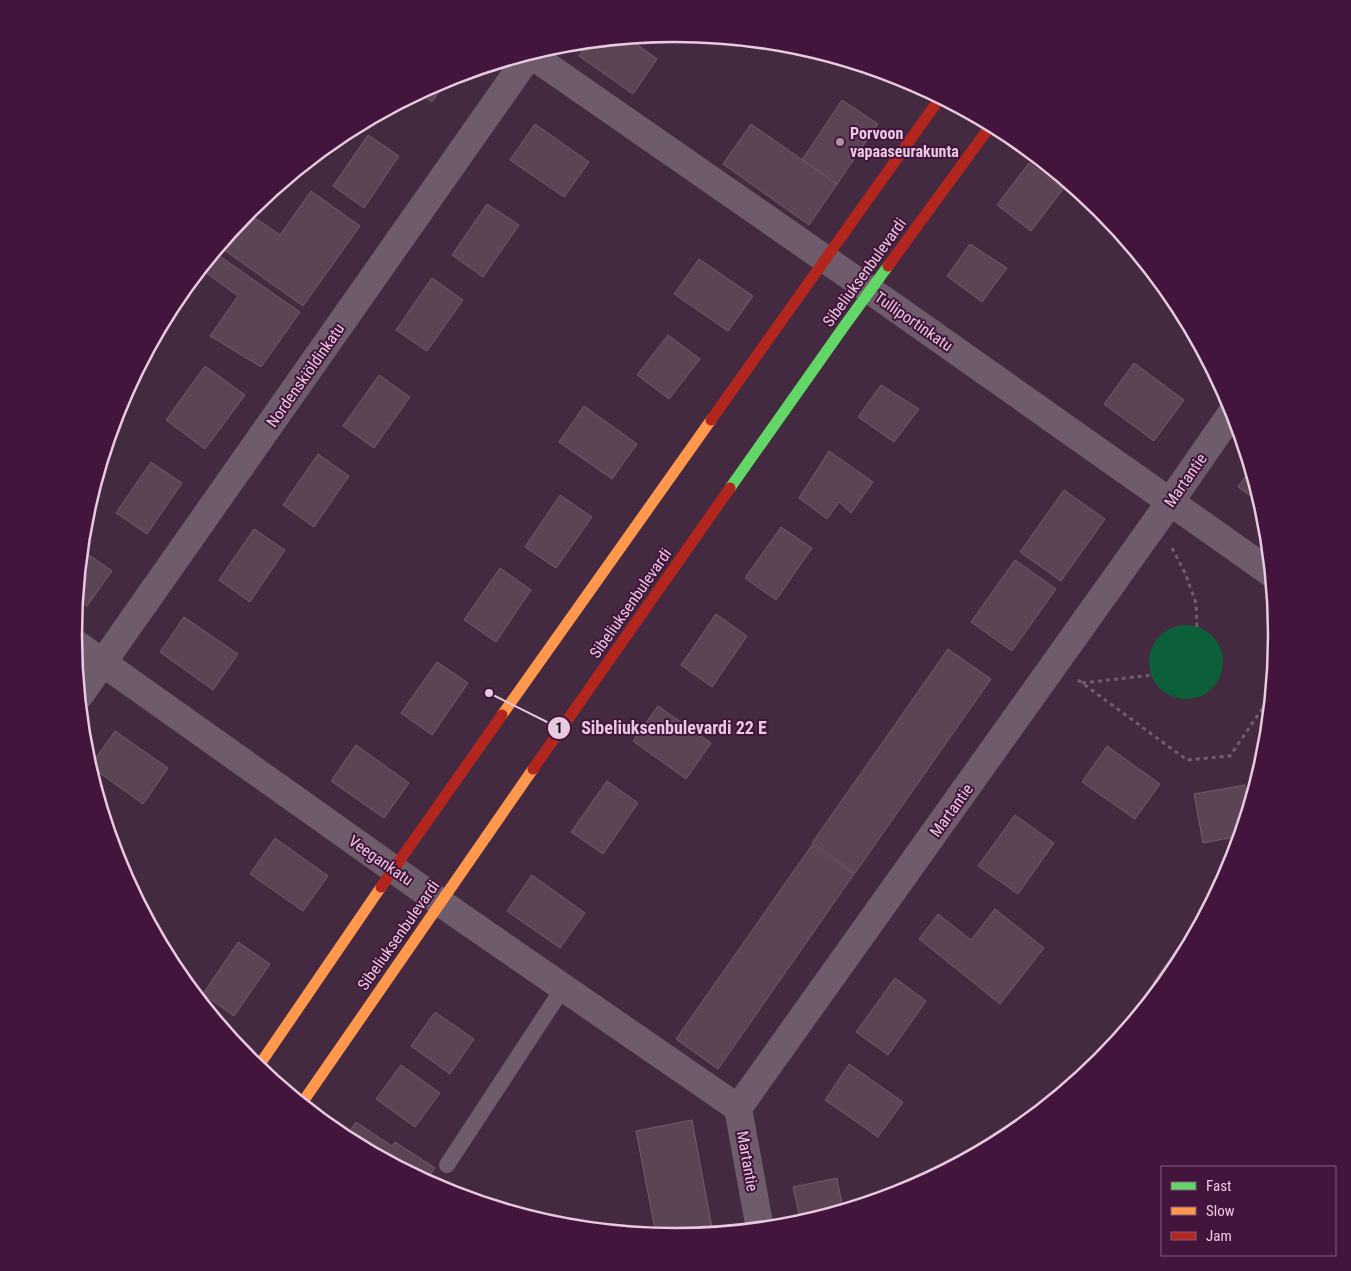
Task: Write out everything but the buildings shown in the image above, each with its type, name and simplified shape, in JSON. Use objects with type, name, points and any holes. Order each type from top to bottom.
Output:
[{"type":"main road","points":[[262,1061],[393,868],[936,103]]},
{"type":"main road","name":"Sibeliuksenbulevardi","points":[[306,1098],[440,902],[870,290],[987,131]]},
{"type":"street","name":"Tulliportinkatu","points":[[538,59],[826,259],[1264,568]]},
{"type":"street","name":"Nordenskiöldinkatu","points":[[85,688],[524,63]]},
{"type":"street","name":"Martantie","points":[[759,1222],[738,1108],[1227,420]]},
{"type":"street","name":"Veegankatu","points":[[83,649],[440,902],[738,1108]]},
{"type":"lane","points":[[448,1165],[563,988]]},
{"type":"path","points":[[1150,530],[1170,545],[1185,573],[1196,603],[1197,627]]},
{"type":"path","points":[[1055,664],[1187,760],[1230,756],[1264,707]]},
{"type":"path","points":[[1082,683],[1152,675]]},
{"type":"green space","points":[[1186,625],[1200,628],[1212,636],[1220,648],[1223,662],[1220,676],[1212,688],[1200,696],[1186,699],[1172,696],[1160,688],[1152,676],[1149,662],[1152,648],[1160,636],[1172,628]]},
{"type":"traffic: fast","points":[[730,488],[888,266]]},
{"type":"traffic: slow","points":[[502,715],[711,420]]},
{"type":"traffic: slow","points":[[305,1098],[533,769]]},
{"type":"traffic: slow","points":[[262,1061],[381,887]]},
{"type":"traffic: jam","points":[[711,420],[936,103]]},
{"type":"traffic: jam","points":[[888,266],[987,131]]},
{"type":"traffic: jam","points":[[533,769],[730,488]]},
{"type":"traffic: jam","points":[[381,887],[502,715]]},
{"type":"place","name":"Porvoon vapaaseurakunta","points":[[840,142]]},
{"type":"place","name":"Sibeliuksenbulevardi 22 E","points":[[489,693]]}]
